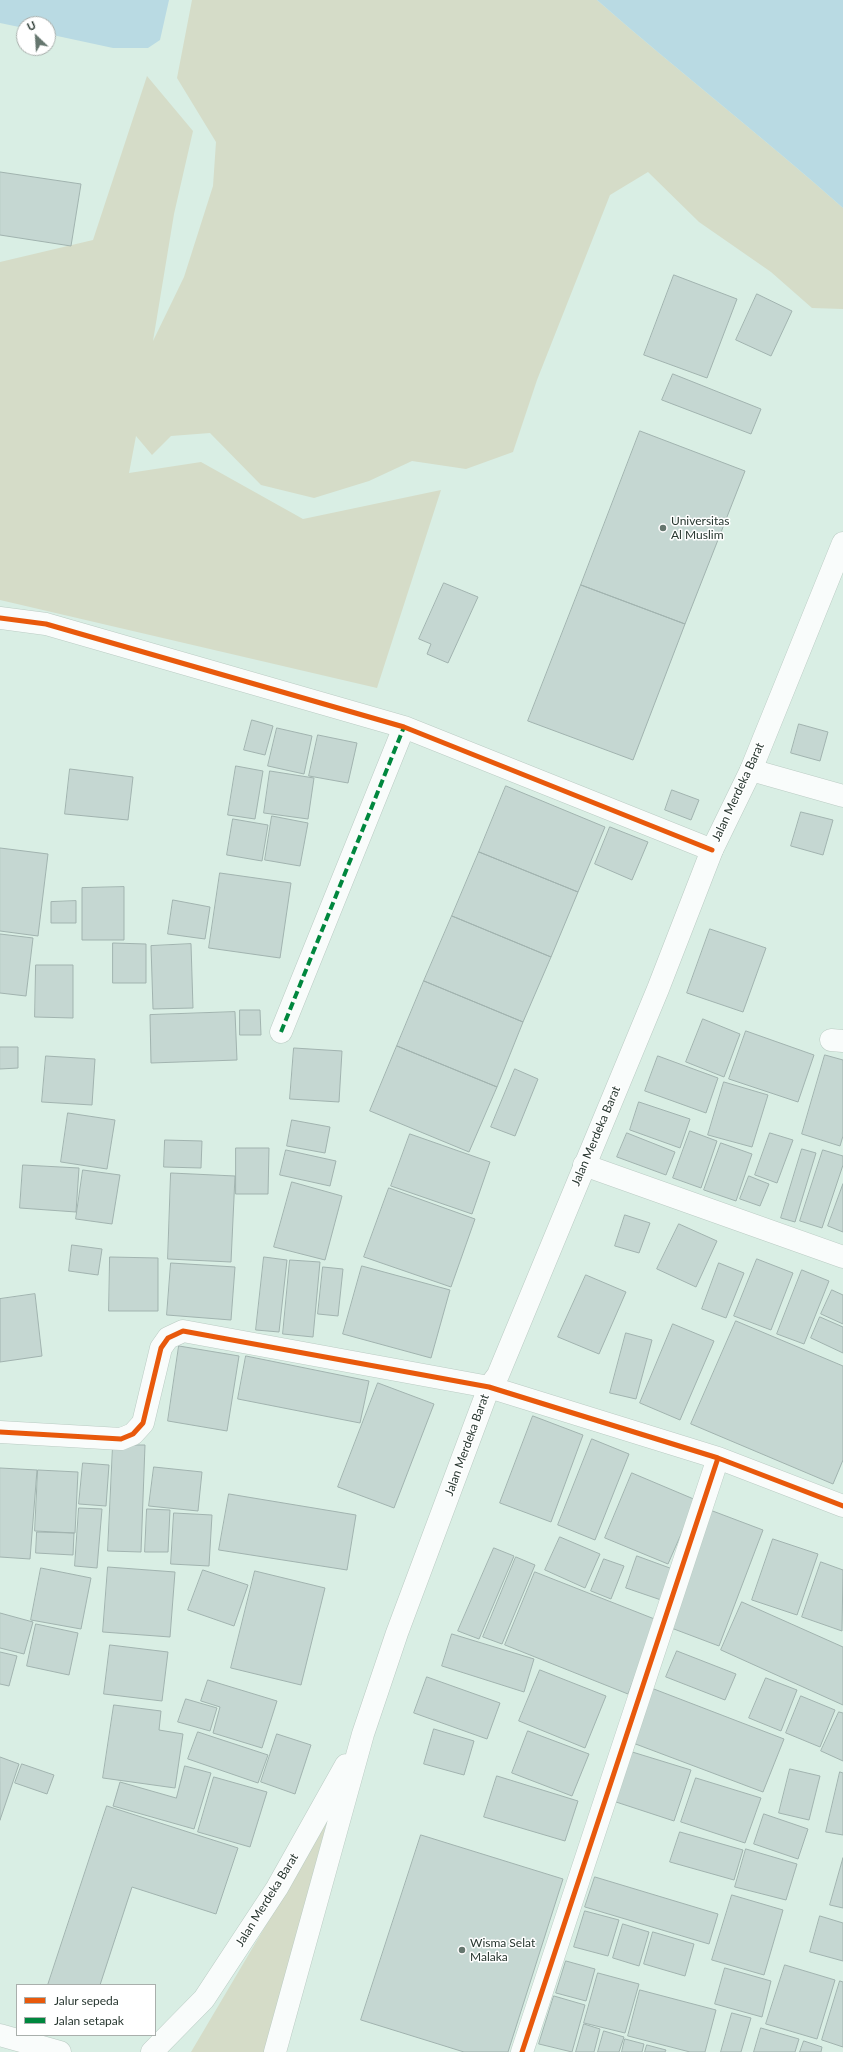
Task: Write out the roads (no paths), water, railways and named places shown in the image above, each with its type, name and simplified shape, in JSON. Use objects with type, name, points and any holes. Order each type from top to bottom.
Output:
[{"type":"main road","name":"Jalan Merdeka Barat","points":[[275,2052],[363,1734],[397,1633],[488,1387],[498,1375],[658,989],[712,850],[751,770],[843,543]]},
{"type":"main road","points":[[0,618],[46,624],[404,727],[712,850]]},
{"type":"main road","points":[[281,1032],[404,727]]},
{"type":"main road","points":[[751,770],[843,796]]},
{"type":"main road","points":[[584,1165],[843,1257]]},
{"type":"main road","points":[[0,1432],[122,1438],[134,1434],[143,1423],[161,1348],[168,1338],[183,1331],[488,1387],[718,1458],[843,1506]]},
{"type":"main road","points":[[522,2052],[718,1458]]},
{"type":"main road","name":"Jalan Merdeka Barat","points":[[152,2052],[204,1999],[277,1888],[363,1734]]},
{"type":"main road","points":[[0,2035],[60,2052]]},
{"type":"water","points":[[0,0],[169,0],[160,40],[148,48],[113,48],[56,36],[56,16],[16,16],[16,26],[0,23]]},
{"type":"water","points":[[597,0],[843,0],[843,208],[658,52]]},
{"type":"place","name":"Universitas Al Muslim","points":[[663,528]]},
{"type":"place","name":"Wisma Selat Malaka","points":[[462,1950]]}]
